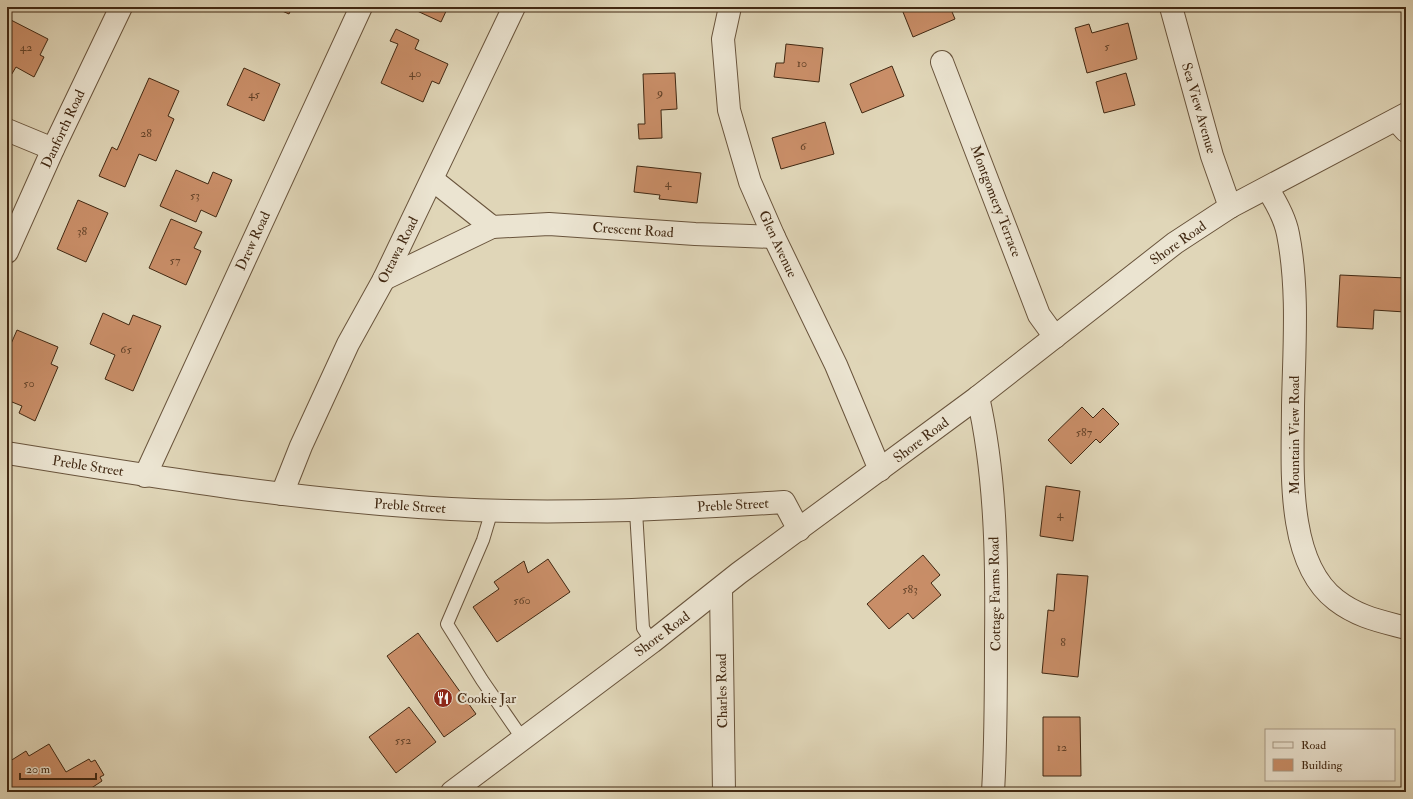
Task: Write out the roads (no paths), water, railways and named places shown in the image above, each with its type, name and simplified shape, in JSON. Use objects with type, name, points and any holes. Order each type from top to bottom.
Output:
[{"type":"street","name":"Danforth Road","points":[[7,252],[53,148],[121,7]]},
{"type":"street","name":"Drew Road","points":[[145,476],[361,7]]},
{"type":"street","name":"Ottawa Road","points":[[282,494],[300,446],[348,344],[384,279],[433,180],[514,7]]},
{"type":"street","name":"Glen Avenue","points":[[730,7],[723,39],[729,110],[750,182],[774,237],[836,365],[880,470]]},
{"type":"street","name":"Sea View Avenue","points":[[1171,7],[1212,156],[1230,207]]},
{"type":"street","name":"Montgomery Terrace","points":[[942,62],[1039,315],[1055,337]]},
{"type":"street","name":"Shore Road","points":[[452,792],[652,642],[721,589],[739,573],[978,397],[1175,243],[1230,207],[1403,122]]},
{"type":"street","points":[[7,130],[53,148]]},
{"type":"street","points":[[433,180],[492,227]]},
{"type":"street","name":"Mountain View Road","points":[[1267,188],[1278,205],[1288,233],[1294,281],[1292,487],[1299,533],[1307,556],[1318,579],[1335,600],[1360,615],[1406,628]]},
{"type":"street","name":"Crescent Road","points":[[384,279],[492,227],[549,224],[695,234],[774,237]]},
{"type":"street","name":"Cottage Farms Road","points":[[978,397],[986,435],[997,565],[993,792]]},
{"type":"street","name":"Preble Street","points":[[7,453],[145,476],[282,494],[360,502],[492,510],[636,511],[784,502],[799,530]]},
{"type":"street","name":"Charles Road","points":[[721,589],[724,792]]},
{"type":"lane","points":[[492,510],[483,540],[447,624],[482,680],[522,738]]},
{"type":"lane","points":[[636,511],[643,628],[652,642]]},
{"type":"place","name":"Cookie Jar","points":[[443,698]]}]
